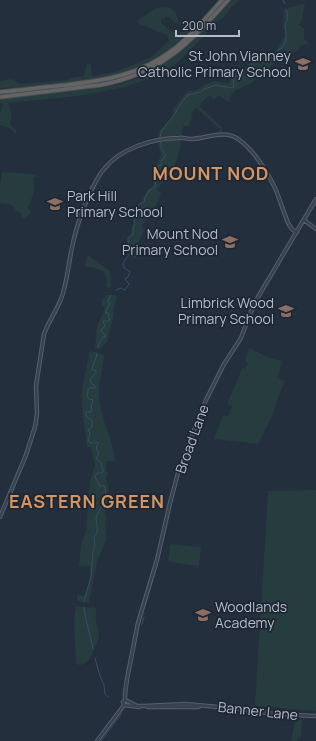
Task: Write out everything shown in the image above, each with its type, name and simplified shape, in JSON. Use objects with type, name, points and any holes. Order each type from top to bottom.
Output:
[{"type":"highway","points":[[0,91],[100,81],[130,73],[163,56],[178,45],[222,0]]},
{"type":"highway","points":[[0,97],[100,85],[116,82],[138,74],[154,67],[175,53],[187,43],[228,0]]},
{"type":"street","points":[[0,517],[27,454],[35,427],[37,414],[36,386],[43,337],[46,327],[57,310],[65,288],[76,227],[86,202],[105,167],[117,156],[136,147],[161,139],[181,137],[192,139],[224,134],[233,136],[238,138],[253,153],[266,171],[275,189],[288,224],[296,232]]},
{"type":"street","name":"Broad Lane","points":[[125,705],[123,702],[126,701],[126,687],[138,623],[155,569],[170,503],[186,451],[206,400],[224,364],[241,338],[258,297],[316,199]]},
{"type":"street","points":[[304,220],[316,229]]},
{"type":"street","name":"Banner Lane","points":[[126,701],[137,706],[183,704],[274,714],[316,716]]},
{"type":"street","points":[[97,741],[125,705]]},
{"type":"street","name":"Banner Lane","points":[[125,705],[136,707],[201,706]]},
{"type":"green space","points":[[231,0],[239,0],[232,6],[223,18],[217,21],[175,65],[151,79],[126,87],[78,96],[9,103],[9,108],[12,114],[11,123],[16,130],[16,134],[9,128],[0,125],[0,113],[3,106],[2,103],[0,103],[0,99],[105,87],[128,82],[149,72],[163,64],[187,45]]},
{"type":"green space","points":[[305,3],[302,21],[299,25],[304,28],[304,40],[309,43],[301,45],[294,53],[274,63],[248,85],[234,91],[230,96],[230,101],[228,102],[219,95],[214,100],[210,96],[207,97],[199,106],[222,127],[222,132],[216,133],[220,129],[196,108],[191,113],[193,118],[190,121],[189,126],[183,126],[181,136],[158,138],[159,131],[171,118],[174,107],[188,91],[196,90],[215,81],[229,84],[231,78],[263,53],[274,54],[285,35],[283,27],[284,9]]},
{"type":"green space","points":[[166,7],[174,10],[179,22],[175,23],[168,17],[161,19],[161,23],[171,31],[179,35],[183,28],[180,22],[185,20],[193,28],[177,44],[165,53],[137,70],[101,79],[37,86],[0,88],[0,81],[12,79],[20,84],[68,80],[70,78],[84,76],[87,63],[91,65],[92,76],[115,72],[150,58],[169,41],[167,35],[137,23],[141,18],[156,8]]},
{"type":"green space","points":[[170,140],[181,140],[178,157],[167,177],[157,189],[161,192],[159,200],[142,226],[144,230],[137,245],[140,246],[136,259],[129,256],[130,248],[127,244],[127,237],[131,233],[137,207],[144,198],[148,189],[153,186],[156,166],[161,155],[158,143]]},
{"type":"green space","points":[[2,172],[34,174],[37,176],[33,178],[33,194],[27,208],[32,212],[24,218],[12,205],[0,203]]},
{"type":"green space","points":[[87,255],[109,270],[111,287],[106,287],[106,277],[103,271],[85,266]]},
{"type":"green space","points":[[107,295],[117,295],[114,314],[107,342],[100,349],[95,349],[97,327],[105,308],[102,305],[102,299]]},
{"type":"green space","points":[[249,348],[265,356],[282,361],[278,378],[285,381],[273,414],[258,444],[214,439],[223,415],[228,416],[232,406],[228,404],[228,401],[242,368],[245,369],[248,363],[245,362]]},
{"type":"green space","points":[[90,351],[102,354],[104,356],[99,389],[99,400],[115,461],[107,461],[106,471],[108,472],[106,477],[109,493],[105,515],[107,520],[105,521],[106,540],[97,562],[89,603],[77,601],[77,595],[84,596],[90,574],[90,567],[79,566],[81,545],[86,531],[90,480],[95,466],[91,447],[87,447],[82,405],[82,391]]},
{"type":"green space","points":[[316,490],[316,711],[255,706],[268,491]]},
{"type":"green space","points":[[170,544],[201,547],[199,566],[168,562]]},
{"type":"green space","points":[[76,606],[96,608],[96,619],[99,634],[90,659],[85,664],[79,665],[76,663],[74,622]]},
{"type":"green space","points":[[302,719],[301,737],[298,738],[297,741],[291,741],[295,722]]},
{"type":"waterway","points":[[283,0],[285,4]]},
{"type":"waterway","points":[[160,137],[162,130],[174,116],[181,103],[187,96],[216,85],[233,88],[233,79],[258,59],[274,57],[277,55],[278,50],[285,43],[285,26],[288,14],[286,10]]},
{"type":"waterway","points":[[116,290],[121,288],[125,290],[129,284],[125,279],[128,277],[130,272],[123,266],[130,252],[128,239],[133,234],[135,224],[134,221],[139,211],[137,208],[145,201],[144,199],[149,191],[156,185],[156,170],[158,169],[158,166],[161,165],[161,162],[166,155],[161,148],[161,142]]},
{"type":"waterway","points":[[98,347],[103,337],[106,336],[101,330],[105,326],[103,321],[110,320],[108,316],[109,314],[106,313],[106,310],[110,304],[108,301],[111,295]]},
{"type":"waterway","points":[[84,601],[91,577],[93,551],[95,546],[94,537],[97,530],[96,518],[106,501],[105,488],[104,486],[100,486],[95,477],[97,473],[103,472],[101,462],[96,458],[99,454],[96,448],[98,443],[90,443],[88,440],[90,433],[88,430],[92,427],[92,421],[86,416],[86,412],[90,412],[92,410],[91,406],[93,400],[90,400],[87,396],[88,389],[95,388],[95,386],[91,383],[91,380],[96,373],[96,371],[92,369],[97,353]]},
{"type":"waterway","points":[[84,607],[93,649]]},
{"type":"waterway","points":[[142,624],[144,617]]},
{"type":"waterway","points":[[95,658],[104,685],[105,694],[108,697]]},
{"type":"waterway","points":[[101,741],[122,713]]},
{"type":"place","name":"St John Vianney Catholic Primary School","points":[[303,64]]},
{"type":"place","name":"Park Hill Primary School","points":[[55,204]]},
{"type":"place","name":"Mount Nod Primary School","points":[[230,242]]},
{"type":"place","name":"Limbrick Wood Primary School","points":[[286,311]]},
{"type":"place","name":"Woodlands Academy","points":[[203,615]]},
{"type":"district","name":"MOUNT NOD","points":[[211,174]]},
{"type":"district","name":"EASTERN GREEN","points":[[87,502]]}]
